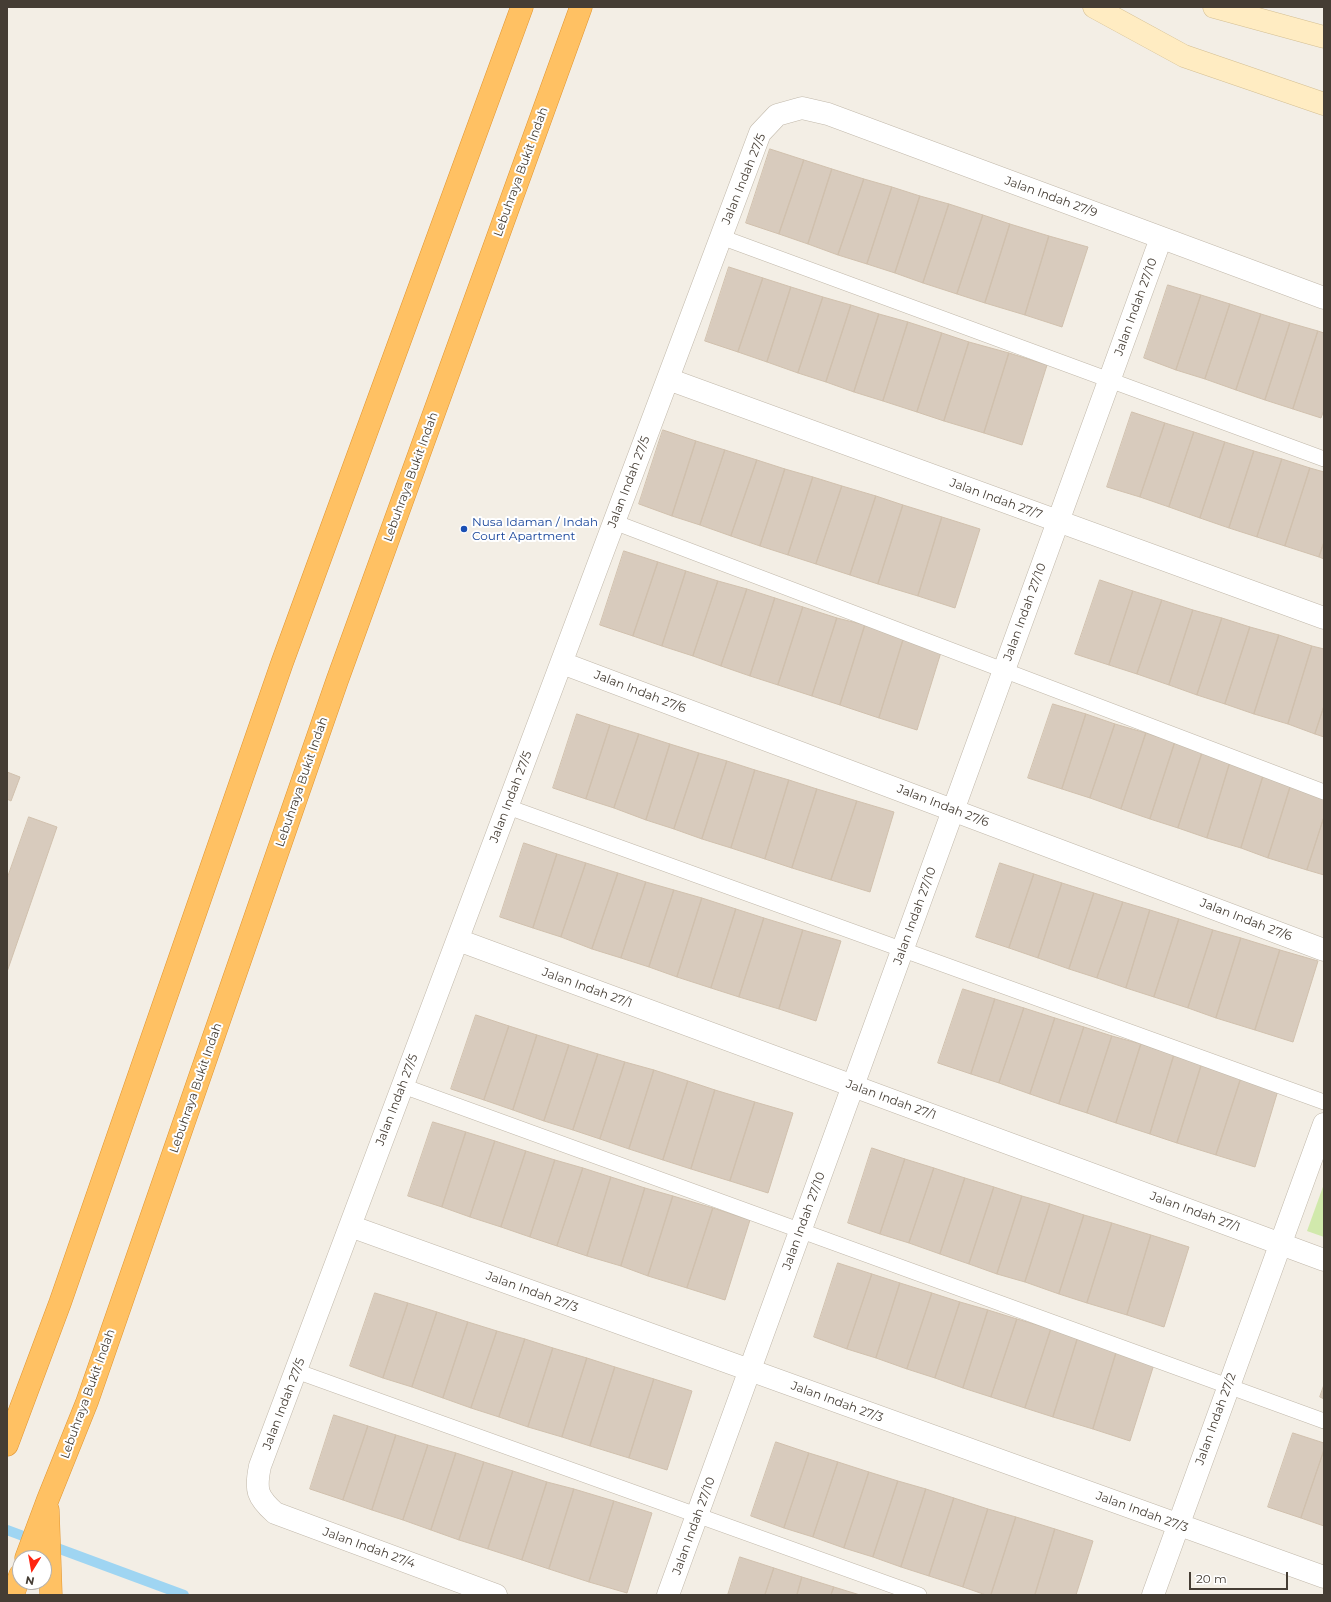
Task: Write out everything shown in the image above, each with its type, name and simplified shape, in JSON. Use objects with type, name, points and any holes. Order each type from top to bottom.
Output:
[{"type":"highway","points":[[7,1445],[60,1303],[282,663],[522,7]]},
{"type":"highway","name":"Lebuhraya Bukit Indah","points":[[29,1550],[87,1402],[337,681],[581,7]]},
{"type":"highway","points":[[48,1499],[51,1595]]},
{"type":"main road","points":[[1094,7],[1184,56],[1324,104]]},
{"type":"main road","points":[[1214,7],[1324,37]]},
{"type":"street","name":"Jalan Indah 27/9","points":[[777,115],[802,108],[828,114],[1324,298]]},
{"type":"street","name":"Jalan Indah 27/5","points":[[256,1485],[260,1466],[760,133],[777,115]]},
{"type":"street","name":"Jalan Indah 27/10","points":[[668,1595],[1161,238]]},
{"type":"street","name":"Jalan Indah 27/7","points":[[668,379],[1324,618]]},
{"type":"street","name":"Jalan Indah 27/6","points":[[562,663],[1324,950]]},
{"type":"street","name":"Jalan Indah 27/1","points":[[458,940],[1324,1260]]},
{"type":"street","name":"Jalan Indah 27/2","points":[[1153,1595],[1324,1124]]},
{"type":"street","name":"Jalan Indah 27/3","points":[[350,1226],[1178,1526],[1324,1577]]},
{"type":"street","name":"Jalan Indah 27/4","points":[[256,1485],[264,1503],[275,1513],[496,1595]]},
{"type":"lane","points":[[721,237],[1324,459]]},
{"type":"lane","points":[[614,522],[1324,792]]},
{"type":"lane","points":[[508,807],[1324,1102]]},
{"type":"lane","points":[[403,1086],[1324,1420]]},
{"type":"lane","points":[[296,1371],[919,1595]]},
{"type":"green space","points":[[1324,1184],[1324,1237],[1307,1231]]},
{"type":"building","points":[[770,149],[804,160],[779,234],[746,223]]},
{"type":"building","points":[[804,160],[832,169],[808,244],[779,234]]},
{"type":"building","points":[[832,169],[864,179],[838,255],[808,244]]},
{"type":"building","points":[[864,179],[892,187],[867,264],[838,255]]},
{"type":"building","points":[[892,187],[920,196],[895,273],[867,264]]},
{"type":"building","points":[[920,196],[949,204],[923,283],[895,273]]},
{"type":"building","points":[[949,204],[983,215],[957,294],[923,283]]},
{"type":"building","points":[[983,215],[1010,224],[985,303],[957,294]]},
{"type":"building","points":[[1010,224],[1049,236],[1025,315],[985,303]]},
{"type":"building","points":[[1049,236],[1088,247],[1062,327],[1025,315]]},
{"type":"building","points":[[729,267],[763,278],[738,352],[705,341]]},
{"type":"building","points":[[763,278],[791,287],[767,362],[738,352]]},
{"type":"building","points":[[1168,285],[1201,295],[1176,370],[1144,358]]},
{"type":"building","points":[[791,287],[823,297],[798,373],[767,362]]},
{"type":"building","points":[[1201,295],[1230,304],[1205,379],[1176,370]]},
{"type":"building","points":[[823,297],[851,305],[826,382],[798,373]]},
{"type":"building","points":[[1230,304],[1261,314],[1236,390],[1205,379]]},
{"type":"building","points":[[851,305],[879,314],[854,392],[826,382]]},
{"type":"building","points":[[879,314],[908,322],[883,401],[854,392]]},
{"type":"building","points":[[1261,314],[1290,323],[1265,400],[1236,390]]},
{"type":"building","points":[[908,322],[942,333],[917,412],[883,401]]},
{"type":"building","points":[[1290,323],[1318,331],[1293,409],[1265,400]]},
{"type":"building","points":[[1318,331],[1324,333],[1324,410],[1321,418],[1293,409]]},
{"type":"building","points":[[942,333],[969,342],[944,421],[917,412]]},
{"type":"building","points":[[969,342],[1009,353],[984,433],[944,421]]},
{"type":"building","points":[[1009,353],[1047,365],[1022,445],[984,433]]},
{"type":"building","points":[[1132,412],[1165,423],[1140,497],[1107,487]]},
{"type":"building","points":[[1165,423],[1194,432],[1169,507],[1140,497]]},
{"type":"building","points":[[663,430],[696,441],[672,516],[639,504]]},
{"type":"building","points":[[1194,432],[1225,442],[1200,518],[1169,507]]},
{"type":"building","points":[[696,441],[725,450],[700,525],[672,516]]},
{"type":"building","points":[[1225,442],[1254,451],[1229,528],[1200,518]]},
{"type":"building","points":[[725,450],[757,460],[731,536],[700,525]]},
{"type":"building","points":[[1254,451],[1282,459],[1257,537],[1229,528]]},
{"type":"building","points":[[1282,459],[1310,468],[1285,546],[1257,537]]},
{"type":"building","points":[[757,460],[785,469],[760,546],[731,536]]},
{"type":"building","points":[[1310,468],[1324,472],[1324,542],[1319,557],[1285,546]]},
{"type":"building","points":[[785,469],[813,477],[788,555],[760,546]]},
{"type":"building","points":[[813,477],[842,486],[816,564],[788,555]]},
{"type":"building","points":[[842,486],[876,496],[850,575],[816,564]]},
{"type":"building","points":[[876,496],[903,505],[878,584],[850,575]]},
{"type":"building","points":[[903,505],[942,517],[918,596],[878,584]]},
{"type":"building","points":[[942,517],[980,529],[955,608],[918,596]]},
{"type":"building","points":[[1324,542],[1324,559],[1319,557]]},
{"type":"building","points":[[624,551],[658,562],[633,636],[600,625]]},
{"type":"building","points":[[658,562],[686,571],[662,646],[633,636]]},
{"type":"building","points":[[686,571],[718,581],[693,656],[662,646]]},
{"type":"building","points":[[1100,580],[1133,591],[1109,665],[1075,654]]},
{"type":"building","points":[[718,581],[747,589],[721,666],[693,656]]},
{"type":"building","points":[[747,589],[775,598],[750,676],[721,666]]},
{"type":"building","points":[[1133,591],[1162,600],[1137,674],[1109,665]]},
{"type":"building","points":[[775,598],[803,607],[778,685],[750,676]]},
{"type":"building","points":[[1162,600],[1193,610],[1169,685],[1137,674]]},
{"type":"building","points":[[803,607],[837,618],[812,696],[778,685]]},
{"type":"building","points":[[1193,610],[1222,618],[1197,695],[1169,685]]},
{"type":"building","points":[[837,618],[865,625],[840,705],[812,696]]},
{"type":"building","points":[[1222,618],[1250,627],[1225,704],[1197,695]]},
{"type":"building","points":[[865,625],[904,637],[879,718],[840,705]]},
{"type":"building","points":[[1250,627],[1279,635],[1254,714],[1225,704]]},
{"type":"building","points":[[1279,635],[1312,646],[1288,724],[1254,714]]},
{"type":"building","points":[[904,637],[942,649],[917,730],[879,718]]},
{"type":"building","points":[[1312,646],[1324,649],[1324,706],[1315,734],[1288,724]]},
{"type":"building","points":[[1053,704],[1086,714],[1062,789],[1028,778]]},
{"type":"building","points":[[1324,706],[1324,737],[1315,734]]},
{"type":"building","points":[[577,714],[610,725],[586,799],[553,788]]},
{"type":"building","points":[[1086,714],[1115,724],[1090,798],[1062,789]]},
{"type":"building","points":[[1115,724],[1146,733],[1121,809],[1090,798]]},
{"type":"building","points":[[610,725],[639,734],[614,808],[586,799]]},
{"type":"building","points":[[1146,733],[1175,742],[1150,819],[1121,809]]},
{"type":"building","points":[[639,734],[670,744],[646,820],[614,808]]},
{"type":"building","points":[[1175,742],[1203,750],[1178,828],[1150,819]]},
{"type":"building","points":[[670,744],[699,753],[674,829],[646,820]]},
{"type":"building","points":[[1203,750],[1231,759],[1207,838],[1178,828]]},
{"type":"building","points":[[699,753],[727,761],[702,839],[674,829]]},
{"type":"building","points":[[1231,759],[1265,770],[1241,848],[1207,838]]},
{"type":"building","points":[[727,761],[755,770],[731,848],[702,839]]},
{"type":"building","points":[[755,770],[789,780],[765,859],[731,848]]},
{"type":"building","points":[[1265,770],[1293,778],[1268,858],[1241,848]]},
{"type":"building","points":[[7,772],[20,777],[11,801],[7,799]]},
{"type":"building","points":[[1293,778],[1324,788],[1324,817],[1307,870],[1268,858]]},
{"type":"building","points":[[789,780],[817,789],[792,868],[765,859]]},
{"type":"building","points":[[817,789],[857,801],[831,880],[792,868]]},
{"type":"building","points":[[857,801],[894,812],[870,892],[831,880]]},
{"type":"building","points":[[29,817],[57,827],[7,972],[7,879]]},
{"type":"building","points":[[1324,817],[1324,875],[1307,870]]},
{"type":"building","points":[[524,843],[557,854],[533,928],[500,917]]},
{"type":"building","points":[[557,854],[586,863],[561,937],[533,928]]},
{"type":"building","points":[[586,863],[618,873],[592,949],[561,937]]},
{"type":"building","points":[[1000,863],[1034,874],[1009,948],[976,937]]},
{"type":"building","points":[[618,873],[646,882],[621,958],[592,949]]},
{"type":"building","points":[[1034,874],[1062,883],[1038,958],[1009,948]]},
{"type":"building","points":[[646,882],[674,890],[649,967],[621,958]]},
{"type":"building","points":[[1062,883],[1094,893],[1069,969],[1038,958]]},
{"type":"building","points":[[674,890],[702,898],[677,977],[649,967]]},
{"type":"building","points":[[1094,893],[1123,902],[1097,978],[1069,969]]},
{"type":"building","points":[[702,898],[736,909],[711,988],[677,977]]},
{"type":"building","points":[[1123,902],[1150,910],[1126,988],[1097,978]]},
{"type":"building","points":[[736,909],[764,918],[739,997],[711,988]]},
{"type":"building","points":[[1150,910],[1179,919],[1154,997],[1126,988]]},
{"type":"building","points":[[764,918],[803,930],[779,1009],[739,997]]},
{"type":"building","points":[[1179,919],[1213,930],[1188,1008],[1154,997]]},
{"type":"building","points":[[803,930],[841,941],[816,1021],[779,1009]]},
{"type":"building","points":[[1213,930],[1241,938],[1216,1018],[1188,1008]]},
{"type":"building","points":[[1241,938],[1280,950],[1255,1030],[1216,1018]]},
{"type":"building","points":[[1280,950],[1318,961],[1293,1042],[1255,1030]]},
{"type":"building","points":[[963,989],[995,999],[971,1074],[938,1063]]},
{"type":"building","points":[[995,999],[1024,1008],[999,1083],[971,1074]]},
{"type":"building","points":[[1024,1008],[1055,1018],[1030,1094],[999,1083]]},
{"type":"building","points":[[476,1015],[509,1026],[484,1100],[451,1089]]},
{"type":"building","points":[[1055,1018],[1084,1027],[1059,1104],[1030,1094]]},
{"type":"building","points":[[509,1026],[537,1035],[513,1110],[484,1100]]},
{"type":"building","points":[[1084,1027],[1112,1036],[1087,1113],[1059,1104]]},
{"type":"building","points":[[537,1035],[569,1045],[544,1121],[513,1110]]},
{"type":"building","points":[[1112,1036],[1141,1044],[1116,1123],[1087,1113]]},
{"type":"building","points":[[1141,1044],[1174,1055],[1150,1134],[1116,1123]]},
{"type":"building","points":[[569,1045],[598,1054],[573,1130],[544,1121]]},
{"type":"building","points":[[598,1054],[625,1062],[600,1139],[573,1130]]},
{"type":"building","points":[[1174,1055],[1202,1063],[1177,1143],[1150,1134]]},
{"type":"building","points":[[625,1062],[654,1070],[629,1149],[600,1139]]},
{"type":"building","points":[[1202,1063],[1242,1075],[1216,1155],[1177,1143]]},
{"type":"building","points":[[654,1070],[688,1081],[663,1160],[629,1149]]},
{"type":"building","points":[[1242,1075],[1279,1087],[1255,1167],[1216,1155]]},
{"type":"building","points":[[688,1081],[715,1090],[691,1169],[663,1160]]},
{"type":"building","points":[[715,1090],[755,1102],[730,1181],[691,1169]]},
{"type":"building","points":[[755,1102],[793,1113],[768,1193],[730,1181]]},
{"type":"building","points":[[433,1122],[466,1132],[442,1207],[408,1196]]},
{"type":"building","points":[[466,1132],[495,1141],[470,1217],[442,1207]]},
{"type":"building","points":[[495,1141],[526,1151],[501,1227],[470,1217]]},
{"type":"building","points":[[872,1148],[905,1159],[880,1234],[848,1223]]},
{"type":"building","points":[[526,1151],[555,1160],[530,1237],[501,1227]]},
{"type":"building","points":[[905,1159],[934,1168],[909,1243],[880,1234]]},
{"type":"building","points":[[555,1160],[583,1168],[557,1246],[530,1237]]},
{"type":"building","points":[[583,1168],[611,1177],[587,1256],[557,1246]]},
{"type":"building","points":[[934,1168],[965,1178],[940,1254],[909,1243]]},
{"type":"building","points":[[611,1177],[645,1188],[621,1266],[587,1256]]},
{"type":"building","points":[[965,1178],[994,1187],[969,1264],[940,1254]]},
{"type":"building","points":[[994,1187],[1022,1196],[997,1274],[969,1264]]},
{"type":"building","points":[[645,1188],[673,1196],[648,1276],[621,1266]]},
{"type":"building","points":[[673,1196],[713,1208],[687,1288],[648,1276]]},
{"type":"building","points":[[1022,1196],[1050,1204],[1025,1282],[997,1274]]},
{"type":"building","points":[[1050,1204],[1084,1215],[1059,1294],[1025,1282]]},
{"type":"building","points":[[713,1208],[750,1220],[725,1300],[687,1288]]},
{"type":"building","points":[[1084,1215],[1112,1223],[1087,1303],[1059,1294]]},
{"type":"building","points":[[1112,1223],[1151,1235],[1127,1315],[1087,1303]]},
{"type":"building","points":[[1151,1235],[1189,1247],[1164,1327],[1127,1315]]},
{"type":"building","points":[[838,1263],[872,1274],[847,1349],[814,1337]]},
{"type":"building","points":[[872,1274],[900,1283],[876,1358],[847,1349]]},
{"type":"building","points":[[900,1283],[932,1293],[907,1369],[876,1358]]},
{"type":"building","points":[[375,1293],[408,1303],[383,1378],[350,1366]]},
{"type":"building","points":[[932,1293],[960,1302],[935,1378],[907,1369]]},
{"type":"building","points":[[960,1302],[988,1310],[963,1388],[935,1378]]},
{"type":"building","points":[[408,1303],[437,1312],[412,1387],[383,1378]]},
{"type":"building","points":[[988,1310],[1017,1319],[991,1397],[963,1388]]},
{"type":"building","points":[[437,1312],[468,1322],[443,1398],[412,1387]]},
{"type":"building","points":[[1017,1319],[1051,1329],[1025,1408],[991,1397]]},
{"type":"building","points":[[468,1322],[497,1331],[471,1408],[443,1398]]},
{"type":"building","points":[[1051,1329],[1078,1337],[1053,1417],[1025,1408]]},
{"type":"building","points":[[497,1331],[525,1339],[499,1417],[471,1408]]},
{"type":"building","points":[[1078,1337],[1117,1350],[1093,1429],[1053,1417]]},
{"type":"building","points":[[525,1339],[553,1348],[528,1427],[499,1417]]},
{"type":"building","points":[[553,1348],[587,1358],[562,1437],[528,1427]]},
{"type":"building","points":[[1117,1350],[1155,1361],[1130,1441],[1093,1429]]},
{"type":"building","points":[[587,1358],[615,1367],[590,1446],[562,1437]]},
{"type":"building","points":[[615,1367],[654,1379],[629,1458],[590,1446]]},
{"type":"building","points":[[654,1379],[692,1391],[667,1470],[629,1458]]},
{"type":"building","points":[[1324,1385],[1324,1399],[1320,1397]]},
{"type":"building","points":[[334,1415],[368,1426],[343,1500],[310,1489]]},
{"type":"building","points":[[368,1426],[396,1435],[372,1510],[343,1500]]},
{"type":"building","points":[[1293,1433],[1324,1443],[1324,1450],[1301,1518],[1268,1507]]},
{"type":"building","points":[[396,1435],[428,1445],[403,1520],[372,1510]]},
{"type":"building","points":[[776,1442],[809,1453],[784,1528],[751,1516]]},
{"type":"building","points":[[428,1445],[456,1453],[431,1530],[403,1520]]},
{"type":"building","points":[[1324,1450],[1324,1526],[1301,1518]]},
{"type":"building","points":[[456,1453],[484,1462],[459,1540],[431,1530]]},
{"type":"building","points":[[809,1453],[838,1462],[813,1537],[784,1528]]},
{"type":"building","points":[[484,1462],[513,1471],[488,1549],[459,1540]]},
{"type":"building","points":[[838,1462],[869,1472],[844,1548],[813,1537]]},
{"type":"building","points":[[513,1471],[547,1482],[522,1560],[488,1549]]},
{"type":"building","points":[[869,1472],[898,1481],[873,1557],[844,1548]]},
{"type":"building","points":[[898,1481],[926,1489],[901,1567],[873,1557]]},
{"type":"building","points":[[547,1482],[574,1489],[549,1569],[522,1560]]},
{"type":"building","points":[[574,1489],[614,1501],[589,1582],[549,1569]]},
{"type":"building","points":[[926,1489],[954,1498],[929,1576],[901,1567]]},
{"type":"building","points":[[954,1498],[988,1509],[963,1587],[929,1576]]},
{"type":"building","points":[[614,1501],[652,1513],[627,1593],[589,1582]]},
{"type":"building","points":[[988,1509],[1016,1517],[991,1595],[986,1595],[963,1587]]},
{"type":"building","points":[[1016,1517],[1055,1529],[1035,1595],[991,1595]]},
{"type":"building","points":[[1055,1529],[1093,1541],[1076,1595],[1035,1595]]},
{"type":"building","points":[[740,1557],[774,1568],[765,1595],[728,1595]]},
{"type":"building","points":[[774,1568],[802,1577],[797,1595],[765,1595]]},
{"type":"building","points":[[802,1577],[834,1587],[831,1595],[797,1595]]},
{"type":"building","points":[[834,1587],[860,1595],[831,1595]]},
{"type":"waterway","points":[[7,1530],[34,1540]]},
{"type":"waterway","points":[[49,1545],[184,1595]]},
{"type":"place","name":"Nusa Idaman / Indah Court Apartment","points":[[464,529]]}]
